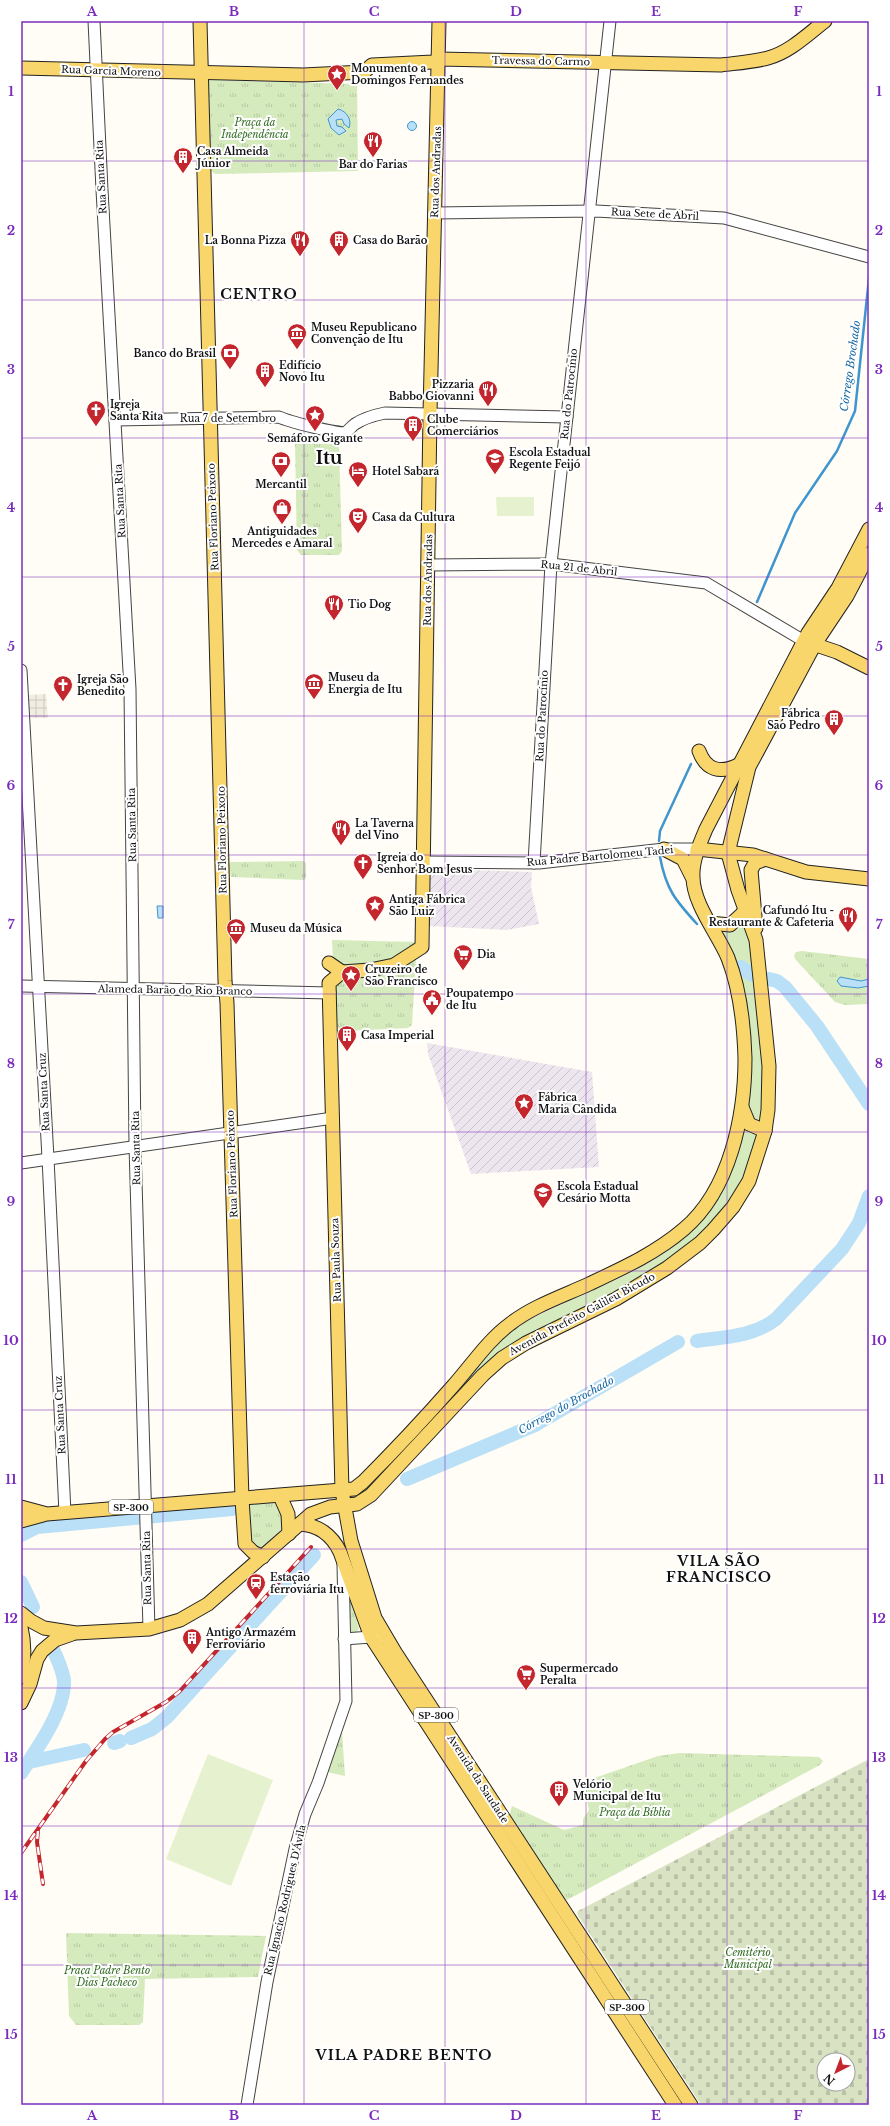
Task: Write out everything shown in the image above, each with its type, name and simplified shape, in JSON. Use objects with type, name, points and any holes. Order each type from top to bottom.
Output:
[{"type":"main road","points":[[200,21],[201,74]]},
{"type":"main road","name":"Rua dos Andradas","points":[[342,972],[387,967],[399,962],[422,947],[430,414],[439,21]]},
{"type":"main road","name":"Travessa do Carmo","points":[[201,74],[303,75],[364,72],[372,65],[433,62],[439,59],[722,65],[768,58],[778,54],[787,50],[825,21]]},
{"type":"main road","name":"Rua Garcia Moreno","points":[[21,68],[201,74]]},
{"type":"main road","name":"Rua Floriano Peixoto","points":[[201,74],[209,418],[216,567],[225,991],[231,1132],[242,1499],[245,1544],[253,1552],[263,1557]]},
{"type":"main road","points":[[869,529],[809,642],[837,652],[869,668]]},
{"type":"main road","name":"Avenida Prefeito Galileu Bicudo","points":[[342,1491],[354,1489],[363,1482],[440,1402],[508,1326],[536,1308],[647,1256],[686,1228],[708,1202],[721,1177],[736,1134],[742,1107],[745,1056],[738,996],[728,959],[698,897],[692,877],[698,849],[738,765],[809,642],[847,596],[869,554]]},
{"type":"main road","name":"Avenida Prefeito Galileu Bicudo","points":[[76,1633],[148,1629],[180,1620],[198,1612],[311,1514],[330,1507],[357,1504],[378,1488],[483,1375],[511,1351],[616,1299],[666,1268],[700,1243],[724,1218],[742,1194],[753,1170],[765,1131],[768,1110],[769,1066],[756,940],[745,911],[728,853],[749,767],[809,642]]},
{"type":"main road","points":[[699,751],[703,761],[716,770],[726,770],[738,765]]},
{"type":"main road","points":[[664,849],[683,859],[691,870],[692,877]]},
{"type":"main road","name":"Rua Padre Bartolomeu Tadei","points":[[698,849],[766,859],[806,872],[869,879]]},
{"type":"main road","points":[[756,940],[751,870],[756,863],[766,859]]},
{"type":"main road","points":[[710,923],[730,925],[745,911],[753,896]]},
{"type":"main road","points":[[329,963],[342,972],[329,988]]},
{"type":"main road","name":"Rua Paula Souza","points":[[329,988],[342,1491]]},
{"type":"main road","points":[[742,1107],[749,1124],[765,1131]]},
{"type":"main road","name":"SP-300","points":[[21,1507],[47,1514],[146,1509],[342,1491]]},
{"type":"main road","name":"Avenida da Saudade","points":[[342,1491],[351,1541],[375,1618],[516,1838],[691,2105]]},
{"type":"main road","points":[[280,1496],[288,1514],[289,1534]]},
{"type":"main road","points":[[21,1521],[47,1514]]},
{"type":"main road","name":"Avenida da Saudade","points":[[300,1524],[314,1526],[326,1533],[335,1542],[371,1637],[675,2105]]},
{"type":"main road","points":[[21,1613],[31,1621],[44,1628],[76,1633]]},
{"type":"main road","points":[[21,1627],[25,1648],[21,1677]]},
{"type":"main road","points":[[21,1703],[30,1684],[37,1659],[42,1651],[55,1640],[76,1633]]},
{"type":"main road","points":[[483,1811],[496,1822],[505,1835],[516,1838]]},
{"type":"street","name":"Rua Santa Rita","points":[[94,21],[130,689],[132,989],[135,1146],[147,1526],[148,1629]]},
{"type":"street","name":"Rua do Patrocínio","points":[[534,863],[551,564],[588,211],[610,21]]},
{"type":"street","name":"Rua Sete de Abril","points":[[435,213],[588,211],[724,218],[869,256]]},
{"type":"street","name":"Rua 7 de Setembro","points":[[115,420],[279,417],[291,423],[314,425],[332,432],[343,433],[359,422],[385,413],[430,414]]},
{"type":"street","points":[[430,414],[567,416]]},
{"type":"street","name":"Rua 21 de Abril","points":[[428,565],[551,564],[706,582],[809,642]]},
{"type":"street","name":"Rua Santa Cruz","points":[[21,670],[48,1158],[65,1513]]},
{"type":"street","name":"Rua Padre Bartolomeu Tadei","points":[[424,862],[534,863],[664,849],[698,849]]},
{"type":"street","name":"Alameda Barão do Rio Branco","points":[[21,986],[225,991],[329,988]]},
{"type":"street","points":[[21,1163],[332,1118]]},
{"type":"street","points":[[343,1560],[344,1640],[371,1637],[389,1641]]},
{"type":"street","name":"Rua Ignacio Rodrigues D'Ávila","points":[[247,2105],[267,1982],[295,1849],[305,1814],[318,1783],[346,1701],[344,1640]]},
{"type":"shaded area","points":[[46,694],[48,718],[29,718],[28,695]]},
{"type":"shaded area","points":[[429,869],[532,872],[531,887],[539,924],[507,930],[428,926]]},
{"type":"shaded area","name":"Fábrica Maria Cândida","points":[[427,1043],[592,1072],[599,1167],[471,1174],[428,1054]]},
{"type":"green space","name":"Praça da Independência","points":[[207,80],[357,84],[358,171],[215,174],[209,169]]},
{"type":"green space","points":[[298,438],[311,438],[317,444],[336,444],[339,447],[342,551],[339,555],[301,555],[297,550],[295,441]]},
{"type":"green space","points":[[496,497],[534,497],[534,516],[497,516]]},
{"type":"green space","points":[[303,861],[306,863],[306,878],[304,880],[231,877],[229,864],[231,862]]},
{"type":"green space","points":[[745,921],[758,977],[765,1108],[747,1172],[726,1207],[701,1234],[661,1267],[599,1303],[525,1338],[373,1487],[353,1501],[346,1497],[509,1332],[534,1317],[608,1284],[656,1259],[677,1244],[697,1226],[713,1206],[725,1183],[750,1057],[721,930],[731,931]]},
{"type":"green space","points":[[332,940],[417,942],[412,1025],[408,1028],[342,1031],[336,1026]]},
{"type":"green space","points":[[802,951],[869,959],[869,1004],[845,1005],[835,1002],[795,959],[794,955],[796,952]]},
{"type":"green space","points":[[278,1501],[282,1518],[279,1533],[262,1549],[255,1549],[249,1533],[249,1504]]},
{"type":"green space","points":[[349,1597],[359,1628],[357,1632],[349,1634]]},
{"type":"green space","points":[[342,1732],[345,1776],[327,1772]]},
{"type":"green space","name":"Praça da Bíblia","points":[[680,1753],[819,1757],[823,1761],[820,1765],[567,1900],[561,1897],[509,1817],[512,1806],[564,1830],[583,1825],[583,1819],[589,1810],[583,1782],[658,1756]]},
{"type":"green space","points":[[208,1754],[273,1780],[231,1886],[166,1859]]},
{"type":"green space","name":"Cemitério Municipal","points":[[869,1759],[869,2105],[701,2105],[577,1914],[578,1911]]},
{"type":"green space","name":"Praça Padre Bento Dias Pacheco","points":[[66,1933],[266,1936],[258,1977],[145,1979],[143,2022],[139,2025],[76,2025],[69,2016]]},
{"type":"water","points":[[338,109],[348,116],[350,122],[349,128],[344,124],[342,119],[336,120],[337,126],[342,127],[346,131],[339,135],[331,128],[328,119]]},
{"type":"water","points":[[412,121],[417,126],[412,131],[407,126]]},
{"type":"water","points":[[157,906],[163,906],[163,918],[158,918]]},
{"type":"water","points":[[840,977],[861,981],[869,979],[869,986],[858,988],[841,986],[837,981]]},
{"type":"waterway","name":"Córrego Brochado","points":[[757,602],[795,513],[837,451],[855,411],[869,278]]},
{"type":"waterway","name":"Córrego do Brochado","points":[[659,841],[660,831],[691,764]]},
{"type":"waterway","name":"Córrego do Brochado","points":[[660,857],[665,878],[672,894],[697,924]]},
{"type":"waterway","name":"Córrego do Brochado","points":[[741,967],[752,975]]},
{"type":"waterway","name":"Córrego do Brochado","points":[[769,979],[777,981],[785,987],[817,1026],[869,1104]]},
{"type":"waterway","name":"Córrego do Brochado","points":[[697,1341],[748,1333],[767,1325],[776,1319],[842,1249],[859,1223],[869,1196]]},
{"type":"waterway","name":"Córrego do Brochado","points":[[407,1479],[535,1425],[678,1342]]},
{"type":"waterway","points":[[21,1535],[37,1527],[232,1509]]},
{"type":"waterway","points":[[131,1738],[152,1729],[167,1717],[314,1555]]},
{"type":"waterway","points":[[21,1582],[33,1607]]},
{"type":"waterway","points":[[21,1773],[49,1729],[60,1704],[64,1681],[60,1665],[53,1649]]},
{"type":"waterway","points":[[114,1743],[120,1741]]},
{"type":"waterway","points":[[29,1762],[84,1750]]},
{"type":"railway","points":[[21,1853],[86,1761],[105,1739],[113,1732],[166,1702],[179,1692],[311,1547]]},
{"type":"railway","points":[[38,1831],[37,1842],[43,1884]]},
{"type":"place","name":"Monumento a Domingos Fernandes","points":[[337,91]]},
{"type":"place","name":"Bar do Farias","points":[[373,158]]},
{"type":"place","name":"Casa Almeida Júnior","points":[[183,174]]},
{"type":"place","name":"La Bonna Pizza","points":[[300,257]]},
{"type":"place","name":"Casa do Barão","points":[[339,257]]},
{"type":"place","name":"Museu Republicano Convenção de Itu","points":[[297,350]]},
{"type":"place","name":"Banco do Brasil","points":[[230,370]]},
{"type":"place","name":"Edifício Novo Itu","points":[[265,388]]},
{"type":"place","name":"Pizzaria Babbo Giovanni","points":[[488,407]]},
{"type":"place","name":"Igreja Santa Rita","points":[[96,427]]},
{"type":"place","name":"Semáforo Gigante","points":[[315,432]]},
{"type":"place","name":"Clube Comerciários","points":[[413,442]]},
{"type":"place","name":"Escola Estadual Regente Feijó","points":[[495,475]]},
{"type":"place","name":"Mercantil","points":[[281,478]]},
{"type":"place","name":"Hotel Sabará","points":[[358,488]]},
{"type":"place","name":"Antiguidades Mercedes e Amaral","points":[[282,525]]},
{"type":"place","name":"Casa da Cultura","points":[[358,534]]},
{"type":"place","name":"Tio Dog","points":[[334,621]]},
{"type":"place","name":"Museu da Energia de Itu","points":[[314,700]]},
{"type":"place","name":"Igreja São Benedito","points":[[63,702]]},
{"type":"place","name":"Fábrica São Pedro","points":[[834,736]]},
{"type":"place","name":"La Taverna del Vino","points":[[341,846]]},
{"type":"place","name":"Igreja do Senhor Bom Jesus","points":[[363,880]]},
{"type":"place","name":"Antiga Fábrica São Luiz","points":[[375,922]]},
{"type":"place","name":"Cafundó Itu - Restaurante & Cafeteria","points":[[848,933]]},
{"type":"place","name":"Museu da Música","points":[[236,945]]},
{"type":"place","name":"Dia","points":[[463,971]]},
{"type":"place","name":"Cruzeiro de São Francisco","points":[[351,992]]},
{"type":"place","name":"Poupatempo de Itu","points":[[432,1016]]},
{"type":"place","name":"Casa Imperial","points":[[347,1052]]},
{"type":"place","name":"Fábrica Maria Cândida","points":[[524,1120]]},
{"type":"place","name":"Escola Estadual Cesário Motta","points":[[543,1209]]},
{"type":"place","name":"Estação ferroviária Itu","points":[[256,1600]]},
{"type":"place","name":"Antigo Armazém Ferroviário","points":[[192,1655]]},
{"type":"place","name":"Supermercado Peralta","points":[[526,1691]]},
{"type":"place","name":"Velório Municipal de Itu","points":[[559,1807]]},
{"type":"district","name":"CENTRO","points":[[259,294]]},
{"type":"district","name":"Itu","points":[[329,458]]},
{"type":"district","name":"VILA SÃO FRANCISCO","points":[[719,1570]]},
{"type":"district","name":"VILA PADRE BENTO","points":[[404,2055]]}]
